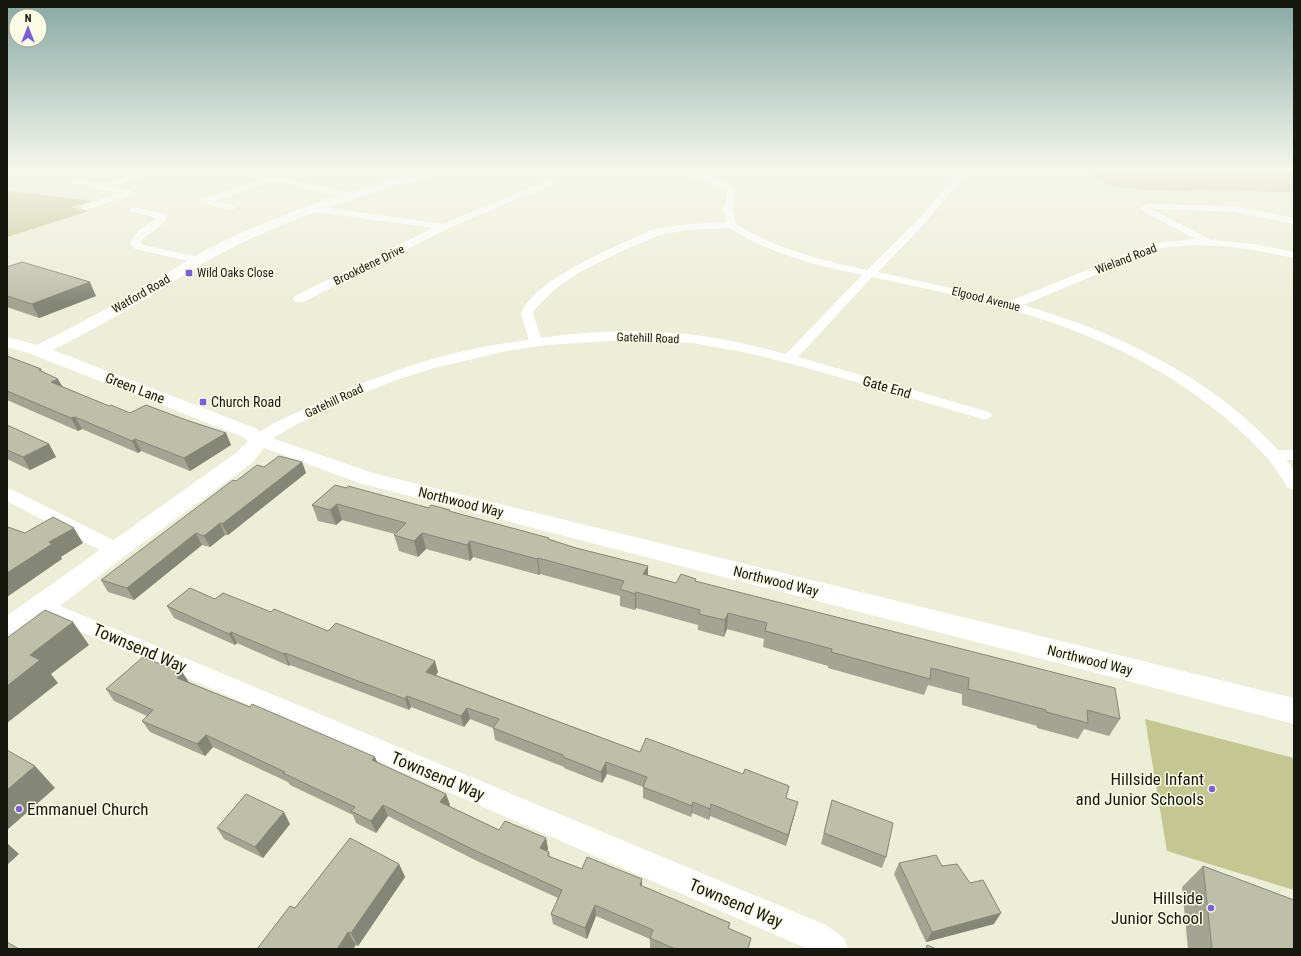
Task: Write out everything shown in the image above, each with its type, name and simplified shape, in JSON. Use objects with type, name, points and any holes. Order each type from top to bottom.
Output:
[{"type":"main road","name":"Watford Road","points":[[39,351],[86,326],[198,260],[296,214]]},
{"type":"main road","name":"Green Lane","points":[[7,342],[39,351],[240,429],[260,440]]},
{"type":"main road","points":[[7,631],[244,458],[260,440]]},
{"type":"street","points":[[151,214],[162,216],[161,220],[142,233],[136,242],[139,247],[198,260]]},
{"type":"street","points":[[347,214],[444,228]]},
{"type":"street","name":"Brookdene Drive","points":[[299,300],[444,228],[477,214]]},
{"type":"street","points":[[536,342],[527,314],[529,308],[552,286],[576,270],[613,250],[658,232],[686,227],[731,225],[729,214]]},
{"type":"street","points":[[790,358],[928,214]]},
{"type":"street","points":[[1153,214],[1211,243]]},
{"type":"street","points":[[1258,214],[1294,221]]},
{"type":"street","name":"Elgood Avenue","points":[[731,225],[748,238],[793,256],[1011,305],[1081,328],[1118,344],[1155,363],[1216,402],[1249,430],[1274,455],[1294,484]]},
{"type":"street","name":"Wieland Road","points":[[1011,305],[1152,247],[1179,243],[1211,243],[1254,247],[1294,255]]},
{"type":"street","name":"Gatehill Road","points":[[260,440],[274,430],[346,394],[387,378],[453,358],[536,342],[610,336],[674,338],[712,341],[790,358]]},
{"type":"street","name":"Gate End","points":[[790,358],[984,415]]},
{"type":"street","name":"Northwood Way","points":[[260,440],[366,478],[1294,711]]},
{"type":"street","points":[[1274,455],[1294,455]]},
{"type":"street","points":[[7,494],[116,550]]},
{"type":"street","name":"Townsend Way","points":[[41,606],[814,936],[833,949]]},
{"type":"green space","points":[[7,214],[81,214],[7,237]]},
{"type":"green space","points":[[1145,719],[1294,758],[1294,890],[1167,851]]},
{"type":"building","points":[[22,262],[90,282],[32,304],[7,296],[7,267]]},
{"type":"building","points":[[7,356],[41,369],[39,370],[58,379],[51,382],[109,406],[111,405],[130,413],[146,405],[226,433],[184,458],[135,439],[132,441],[75,417],[71,418],[7,391]]},
{"type":"building","points":[[7,425],[49,444],[23,457],[7,450]]},
{"type":"building","points":[[279,456],[302,462],[222,524],[220,523],[204,536],[196,533],[127,588],[101,580],[233,480],[236,481],[257,465],[264,467]]},
{"type":"building","points":[[335,485],[346,488],[348,486],[429,508],[431,505],[549,538],[548,539],[576,548],[648,566],[643,574],[676,583],[681,574],[696,579],[695,581],[1115,688],[1120,719],[1087,710],[1088,723],[1046,712],[1046,710],[968,689],[969,678],[931,668],[930,679],[831,652],[832,649],[765,631],[767,623],[728,613],[725,620],[699,614],[700,610],[620,589],[624,581],[538,558],[537,559],[470,541],[467,545],[422,533],[414,541],[394,535],[406,523],[337,504],[330,510],[312,505]]},
{"type":"building","points":[[53,517],[74,528],[49,542],[52,544],[7,573],[7,527],[25,533]]},
{"type":"building","points":[[190,588],[215,599],[223,593],[271,612],[274,609],[328,631],[336,623],[435,661],[426,672],[640,752],[646,738],[743,774],[745,769],[789,786],[786,798],[798,802],[788,835],[711,804],[710,809],[693,802],[692,806],[643,787],[647,777],[606,762],[601,772],[563,757],[563,755],[493,728],[499,719],[467,708],[461,716],[407,696],[405,699],[285,653],[284,654],[231,632],[229,634],[167,606]]},
{"type":"building","points":[[45,610],[73,622],[30,655],[40,660],[7,686],[7,638]]},
{"type":"building","points":[[143,657],[183,673],[177,678],[250,707],[252,704],[375,757],[372,760],[446,794],[440,802],[499,830],[505,821],[546,838],[540,848],[549,852],[548,856],[582,869],[587,857],[642,879],[640,885],[730,923],[728,928],[751,938],[748,949],[675,949],[650,938],[653,930],[595,905],[585,928],[551,914],[562,890],[474,850],[383,805],[371,821],[351,811],[355,807],[206,735],[197,744],[142,721],[153,710],[106,689]]},
{"type":"building","points":[[7,750],[35,766],[7,790]]},
{"type":"building","points":[[246,794],[284,812],[255,847],[217,828]]},
{"type":"building","points":[[832,800],[893,823],[886,857],[824,833]]},
{"type":"building","points":[[350,838],[399,864],[351,933],[348,932],[337,949],[257,949],[290,906],[295,908]]},
{"type":"building","points":[[936,855],[942,866],[957,864],[970,883],[983,880],[1001,913],[932,932],[899,863]]},
{"type":"building","points":[[1203,866],[1294,900],[1294,949],[1212,949]]},
{"type":"building","points":[[7,942],[19,949],[7,949]]},
{"type":"building","points":[[927,945],[936,949],[926,949]]},
{"type":"place","name":"Wild Oaks Close","points":[[189,273]]},
{"type":"place","name":"Church Road","points":[[203,402]]},
{"type":"place","name":"Hillside Infant and Junior Schools","points":[[1212,789]]},
{"type":"place","name":"Emmanuel Church","points":[[19,809]]},
{"type":"place","name":"Hillside Junior School","points":[[1211,908]]}]
